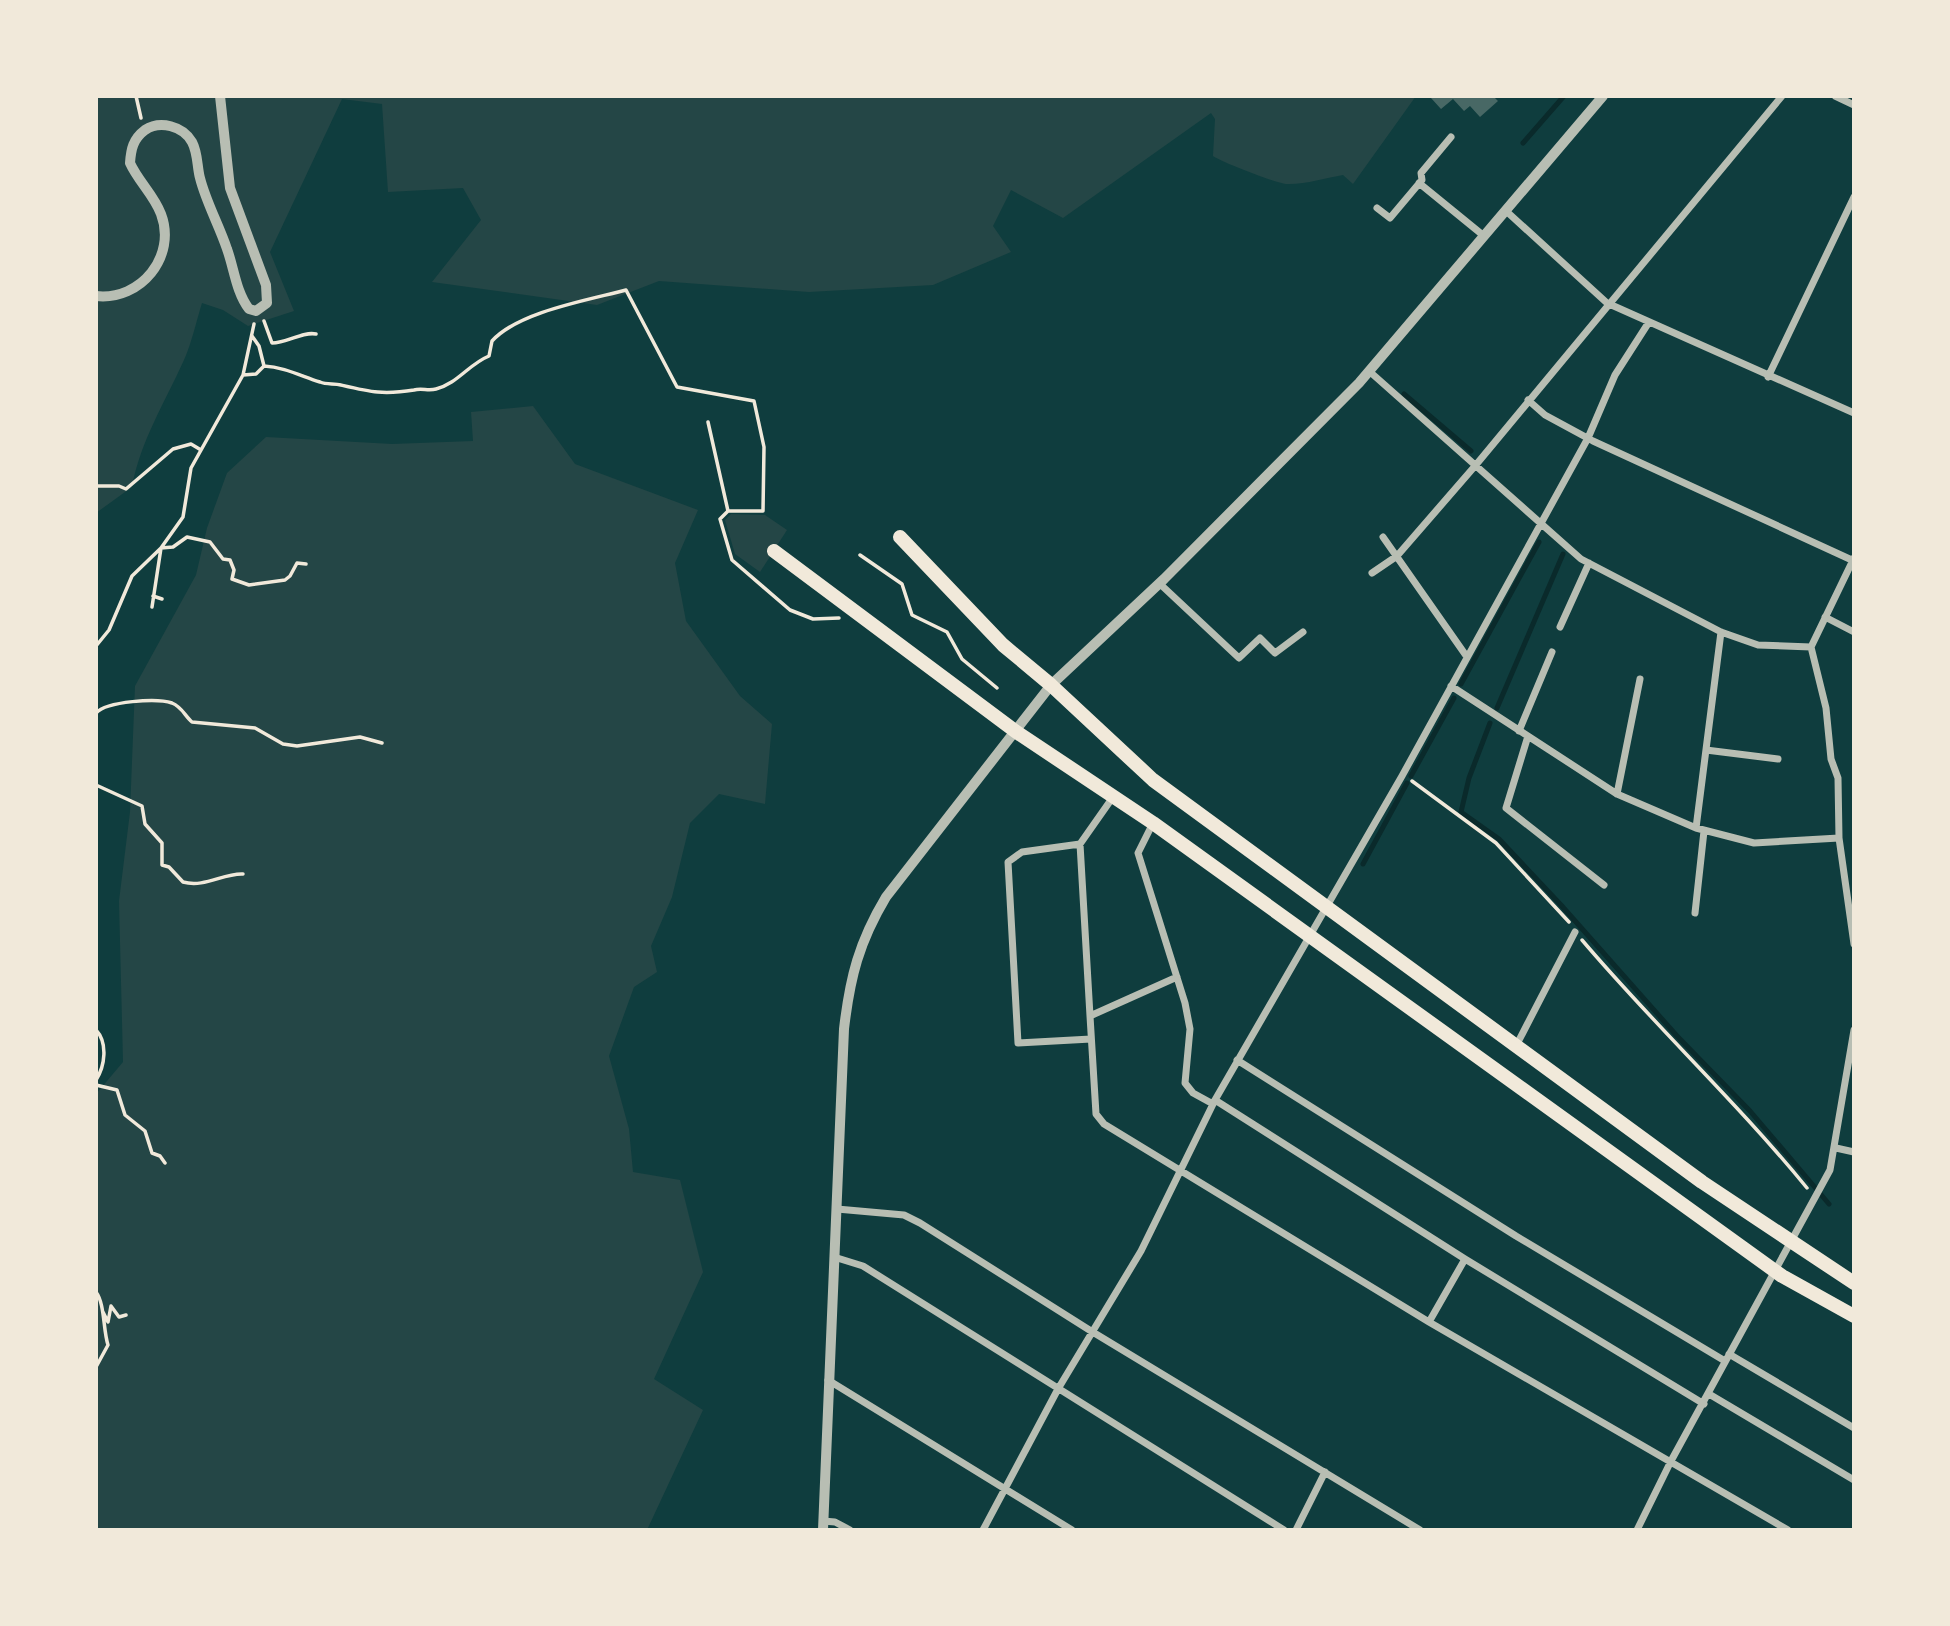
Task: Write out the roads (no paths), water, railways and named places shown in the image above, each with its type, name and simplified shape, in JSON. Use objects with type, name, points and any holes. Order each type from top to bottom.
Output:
[{"type":"highway","points":[[900,537],[1003,645],[1051,685],[1153,780],[1702,1182],[1854,1283]]},
{"type":"highway","points":[[774,551],[1015,731],[1153,823],[1776,1272],[1854,1317]]},
{"type":"street","points":[[96,296],[117,296],[136,289],[155,268],[165,244],[165,229],[158,206],[130,163],[133,142],[144,131],[168,126],[185,133],[192,142],[200,180],[228,250],[241,298],[249,309],[259,310],[268,296],[230,188],[220,96]]},
{"type":"street","points":[[850,1530],[835,1522],[823,1525],[827,1380],[844,1029],[855,964],[866,932],[887,897],[1051,685],[1159,583],[1369,371],[1603,96]]},
{"type":"street","points":[[1372,573],[1397,556],[1475,466],[1607,303],[1782,96]]},
{"type":"street","points":[[1835,96],[1854,105]]},
{"type":"street","points":[[1377,208],[1390,218],[1419,183],[1422,173],[1451,137]]},
{"type":"street","points":[[1419,183],[1484,236]]},
{"type":"street","points":[[1768,377],[1854,197]]},
{"type":"street","points":[[1505,210],[1607,303],[1768,377],[1854,413]]},
{"type":"street","points":[[983,1530],[1058,1389],[1141,1251],[1237,1060],[1402,776],[1541,526],[1588,438],[1615,374],[1649,322]]},
{"type":"street","points":[[1369,371],[1541,526],[1589,563],[1721,632],[1758,645],[1811,647]]},
{"type":"street","points":[[1528,400],[1545,415],[1588,438],[1853,560],[1811,647],[1826,708],[1831,759],[1838,778],[1839,838],[1854,944]]},
{"type":"street","points":[[1383,537],[1467,657]]},
{"type":"street","points":[[1560,627],[1589,563]]},
{"type":"street","points":[[1159,583],[1239,658],[1260,638],[1275,653],[1303,632]]},
{"type":"street","points":[[1825,617],[1854,632]]},
{"type":"street","points":[[1695,913],[1706,750],[1721,632]]},
{"type":"street","points":[[1519,731],[1552,652]]},
{"type":"street","points":[[1617,794],[1640,680]]},
{"type":"street","points":[[1451,686],[1617,794],[1700,830],[1754,843],[1839,838]]},
{"type":"street","points":[[1528,736],[1506,807],[1604,885]]},
{"type":"street","points":[[1706,750],[1778,759]]},
{"type":"street","points":[[1113,797],[1080,844],[1096,1114],[1104,1124],[1429,1322],[1788,1530]]},
{"type":"street","points":[[1153,823],[1138,853],[1177,977],[1190,1029],[1185,1083],[1193,1093],[1214,1102],[1704,1404]]},
{"type":"street","points":[[1080,844],[1022,852],[1008,862],[1018,1042],[1091,1039]]},
{"type":"street","points":[[1516,1046],[1575,932]]},
{"type":"street","points":[[1090,1016],[1177,977]]},
{"type":"street","points":[[1637,1530],[1671,1461],[1816,1201],[1830,1170],[1836,1148],[1854,1030]]},
{"type":"street","points":[[1237,1060],[1516,1236],[1854,1428]]},
{"type":"street","points":[[1836,1148],[1854,1152]]},
{"type":"street","points":[[837,1209],[904,1215],[920,1223],[1091,1331],[1420,1530]]},
{"type":"street","points":[[834,1257],[863,1266],[1284,1530]]},
{"type":"street","points":[[1429,1322],[1465,1259]]},
{"type":"street","points":[[827,1380],[1072,1530]]},
{"type":"street","points":[[1709,1394],[1854,1480]]},
{"type":"street","points":[[1296,1530],[1325,1472]]},
{"type":"waterway","points":[[1523,143],[1564,96]]},
{"type":"waterway","points":[[1404,394],[1471,451]]},
{"type":"waterway","points":[[1461,684],[1539,542]]},
{"type":"waterway","points":[[1497,708],[1563,554]]},
{"type":"waterway","points":[[1411,776],[1454,698]]},
{"type":"waterway","points":[[1490,723],[1469,778],[1461,812],[1499,839],[1561,905],[1677,1036],[1750,1111],[1829,1204]]},
{"type":"waterway","points":[[1363,864],[1407,783]]}]
